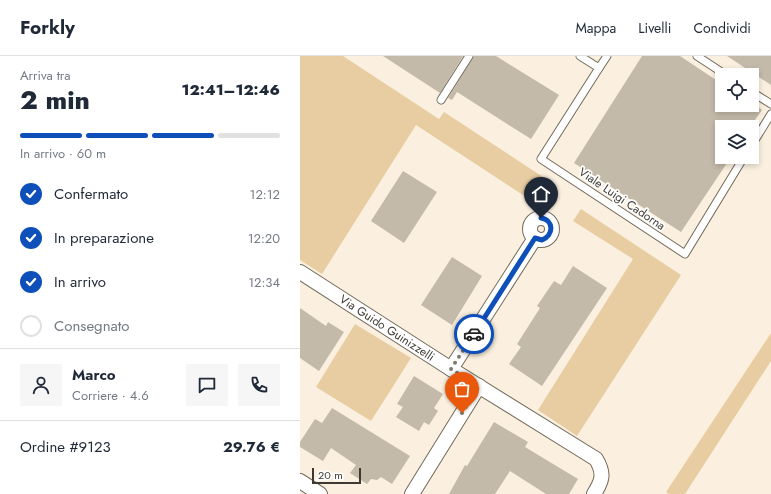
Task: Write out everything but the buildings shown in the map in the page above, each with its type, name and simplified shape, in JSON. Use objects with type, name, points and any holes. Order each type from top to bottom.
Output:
[{"type":"street","points":[[451,369],[535,238]]},
{"type":"street","name":"Via Guido Guinizzelli","points":[[300,272],[451,369],[596,459],[601,467],[602,475],[600,484],[594,494]]},
{"type":"street","points":[[412,494],[479,386]]},
{"type":"street","points":[[300,481],[320,494]]},
{"type":"lane","points":[[441,100],[469,56]]},
{"type":"lane","points":[[580,56],[599,68]]},
{"type":"lane","name":"Viale Luigi Cadorna","points":[[607,56],[541,158],[685,254],[740,164]]},
{"type":"lane","points":[[697,56],[715,68]]},
{"type":"lane","points":[[759,96],[771,104]]},
{"type":"lane","points":[[759,134],[771,114]]},
{"type":"shaded area","points":[[300,56],[343,56],[439,119],[444,112],[546,179],[532,201],[416,125],[322,274],[300,260]]},
{"type":"shaded area","points":[[581,209],[681,275],[577,436],[538,410],[633,259],[573,221]]},
{"type":"shaded area","points":[[355,324],[411,358],[371,421],[316,387]]},
{"type":"shaded area","points":[[771,333],[771,361],[685,494],[669,494],[666,492]]},
{"type":"way so far","points":[[462,413],[479,386],[451,369],[474,334]]},
{"type":"route","points":[[474,334],[535,238],[542,240],[550,233],[550,223],[545,218],[541,218]]}]
